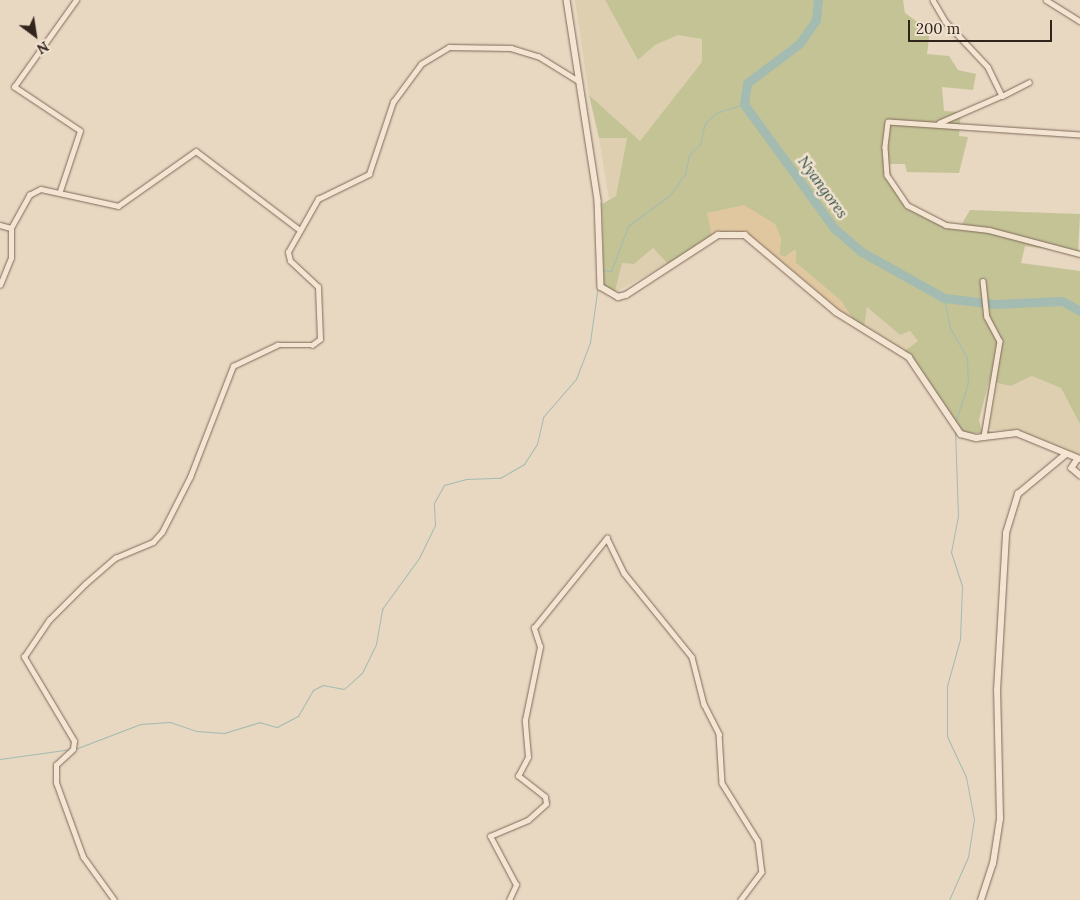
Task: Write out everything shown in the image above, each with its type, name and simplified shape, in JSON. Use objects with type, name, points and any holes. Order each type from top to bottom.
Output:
[{"type":"street","points":[[60,190],[80,131],[14,86],[76,0]]},
{"type":"street","points":[[566,0],[577,80],[598,201],[601,287],[618,297],[626,296],[718,235],[745,235],[836,312],[909,357],[953,427],[969,437],[1017,433],[1065,456],[1079,459],[1072,468],[1080,475]]},
{"type":"street","points":[[933,0],[945,21],[988,67],[1002,96]]},
{"type":"street","points":[[1046,0],[1080,20]]},
{"type":"street","points":[[114,900],[84,858],[56,782],[56,765],[73,749],[74,741],[24,657],[49,620],[85,584],[115,558],[153,542],[162,532],[190,477],[233,366],[277,345],[312,345],[320,339],[318,287],[287,255],[300,230],[322,196],[358,183],[368,174],[393,102],[422,64],[439,51],[460,46],[512,48],[538,56],[577,80]]},
{"type":"street","points":[[940,123],[1029,82]]},
{"type":"street","points":[[1080,135],[940,123],[887,123],[887,175],[908,205],[946,225],[989,230],[1080,254]]},
{"type":"street","points":[[0,285],[11,258],[11,228],[28,195],[41,189],[60,190],[105,206],[118,206],[196,152],[300,230]]},
{"type":"street","points":[[0,225],[11,228]]},
{"type":"street","points":[[983,281],[987,317],[1000,341],[984,437]]},
{"type":"street","points":[[981,900],[999,828],[997,691],[1006,533],[1018,494],[1065,456]]},
{"type":"street","points":[[509,900],[516,885],[490,836],[528,820],[546,804],[544,796],[518,776],[528,757],[525,720],[540,648],[534,628],[607,538],[624,573],[692,657],[704,704],[719,734],[722,783],[758,841],[762,872],[741,900]]},
{"type":"shaded area","points":[[575,0],[605,0],[638,60],[655,45],[678,35],[702,39],[702,63],[640,141],[589,95]]},
{"type":"shaded area","points":[[627,137],[616,196],[609,199],[599,138]]},
{"type":"shaded area","points":[[653,248],[668,264],[615,292],[622,263],[634,264]]},
{"type":"shaded area","points":[[867,307],[900,335],[910,331],[918,341],[903,352],[864,328]]},
{"type":"shaded area","points":[[1032,376],[1061,388],[1080,424],[1080,457],[1018,431],[981,429],[989,380],[1011,386]]},
{"type":"green space","points":[[605,0],[903,0],[905,13],[930,31],[927,54],[949,56],[958,70],[976,74],[973,90],[942,87],[944,111],[961,112],[959,136],[968,137],[959,173],[907,172],[905,164],[890,164],[891,184],[910,209],[960,227],[970,210],[1080,214],[1078,253],[1025,246],[1021,263],[1080,271],[1080,424],[1061,388],[1032,376],[1011,386],[989,381],[979,420],[981,429],[996,433],[962,433],[920,368],[903,352],[918,341],[910,331],[900,335],[867,307],[864,328],[856,324],[841,301],[796,263],[795,250],[785,257],[779,255],[781,238],[744,205],[712,236],[668,264],[653,248],[634,264],[622,263],[615,292],[604,287],[602,204],[616,196],[627,138],[599,138],[589,95],[640,141],[702,62],[702,39],[678,35],[655,45],[638,60]]},
{"type":"sand","points":[[744,205],[775,224],[781,238],[779,255],[785,257],[796,250],[796,263],[841,301],[856,324],[757,241],[732,231],[712,236],[707,213]]},
{"type":"waterway","name":"Nyangores","points":[[818,0],[816,20],[799,44],[747,83],[744,104],[834,228],[862,252],[944,298],[996,304],[1062,301],[1080,311]]},
{"type":"waterway","points":[[602,270],[611,271],[628,226],[670,195],[685,174],[689,155],[700,144],[705,123],[716,113],[744,104]]},
{"type":"waterway","points":[[75,749],[140,724],[170,722],[196,731],[224,733],[259,722],[277,727],[298,716],[313,690],[323,685],[344,689],[362,673],[376,644],[382,609],[419,558],[435,525],[434,503],[444,485],[466,479],[500,478],[524,464],[537,444],[543,417],[576,379],[590,342],[598,285]]},
{"type":"waterway","points":[[944,298],[950,328],[967,358],[968,383],[956,421]]},
{"type":"waterway","points":[[949,900],[968,857],[974,819],[966,777],[947,736],[947,686],[960,639],[962,586],[951,552],[958,516],[955,430]]},
{"type":"waterway","points":[[0,759],[71,749]]}]
